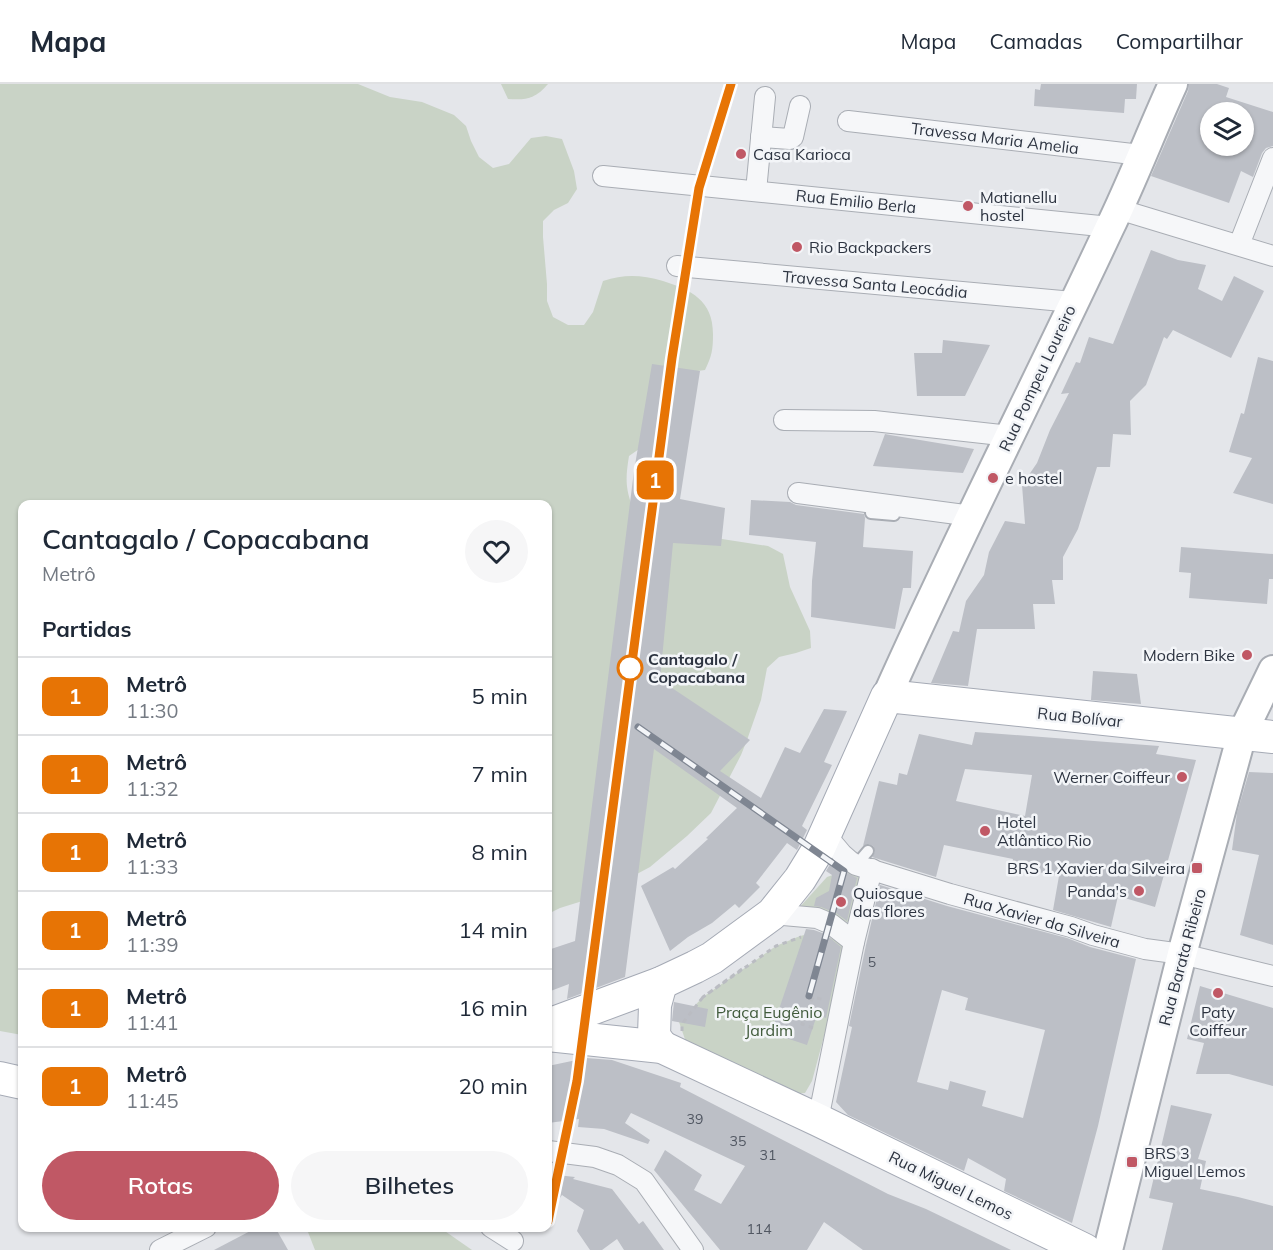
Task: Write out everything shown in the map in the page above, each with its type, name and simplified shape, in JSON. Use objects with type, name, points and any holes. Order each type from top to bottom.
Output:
[{"type":"main road","name":"Rua Bolívar","points":[[887,696],[1273,737]]},
{"type":"main road","name":"Rua Pompeu Loureiro","points":[[826,835],[887,696]]},
{"type":"main road","points":[[552,1024],[661,983],[712,958],[772,914],[800,879],[826,835]]},
{"type":"main road","points":[[661,983],[655,1005],[654,1036],[673,1043],[818,1120]]},
{"type":"main road","points":[[552,1035],[673,1043]]},
{"type":"main road","points":[[0,1078],[18,1082]]},
{"type":"main road","name":"Rua Miguel Lemos","points":[[818,1120],[1085,1250]]},
{"type":"street","name":"Rua Pompeu Loureiro","points":[[887,696],[1114,218],[1173,84]]},
{"type":"street","points":[[756,191],[765,97]]},
{"type":"street","points":[[761,137],[790,139],[793,137],[800,105]]},
{"type":"street","name":"Travessa Maria Amelia","points":[[848,122],[1141,155]]},
{"type":"street","points":[[1239,245],[1273,158]]},
{"type":"street","name":"Rua Emilio Berla","points":[[603,176],[756,191],[1114,218],[1239,245],[1273,256]]},
{"type":"street","name":"Travessa Santa Leocádia","points":[[676,266],[1073,302]]},
{"type":"street","points":[[784,420],[874,421],[1010,436]]},
{"type":"street","points":[[798,493],[970,519]]},
{"type":"street","name":"Rua Barata Ribeiro","points":[[1108,1250],[1182,954],[1242,734],[1273,670]]},
{"type":"street","name":"Rua Xavier da Silveira","points":[[826,835],[850,861],[866,862],[950,894],[1145,949],[1182,954],[1273,976]]},
{"type":"street","points":[[818,1120],[854,942],[866,862]]},
{"type":"street","points":[[772,914],[817,918],[831,924],[854,942]]},
{"type":"street","points":[[552,1152],[595,1157],[618,1165],[644,1181],[693,1250]]},
{"type":"street","points":[[160,1250],[196,1232]]},
{"type":"street","points":[[498,1232],[513,1242]]},
{"type":"lane","points":[[871,513],[970,519]]},
{"type":"path","points":[[703,997],[776,946],[809,934]]},
{"type":"path","points":[[673,1043],[682,1033],[682,1024],[703,997],[742,969]]},
{"type":"path","points":[[813,1028],[802,1024],[813,997],[842,1004]]},
{"type":"green space","points":[[0,84],[358,84],[390,97],[422,102],[454,115],[466,126],[479,157],[493,168],[509,164],[531,138],[546,136],[562,139],[574,171],[577,189],[568,203],[554,210],[543,221],[547,301],[553,317],[568,325],[584,325],[593,312],[603,281],[633,276],[647,277],[683,288],[705,305],[712,322],[711,356],[705,370],[690,372],[642,447],[629,456],[627,480],[631,503],[722,539],[768,546],[783,554],[790,587],[810,631],[811,648],[779,657],[767,668],[761,700],[747,740],[711,813],[650,867],[592,898],[552,912],[552,500],[18,500],[18,1034],[0,1031]]},
{"type":"green space","points":[[501,84],[548,84],[535,96],[526,99],[508,99]]},
{"type":"green space","points":[[844,871],[862,879],[849,923],[820,910],[798,909],[827,877]]},
{"type":"green space","name":"Praça Eugênio Jardim","points":[[809,934],[828,937],[840,943],[845,947],[845,958],[812,1081],[805,1093],[788,1094],[687,1045],[679,1022],[703,997],[776,946]]},
{"type":"green space","points":[[308,1232],[446,1232],[472,1250],[315,1250]]},
{"type":"building","points":[[1041,84],[1137,84],[1136,99],[1125,99],[1124,113],[1034,106],[1035,89],[1040,90]]},
{"type":"building","points":[[1189,84],[1217,84],[1229,88],[1226,97],[1242,102],[1200,102],[1200,156],[1254,156],[1254,106],[1273,112],[1273,146],[1266,148],[1262,153],[1253,177],[1241,171],[1229,203],[1151,176]]},
{"type":"building","points":[[1151,250],[1178,260],[1206,265],[1198,289],[1222,301],[1234,276],[1264,291],[1231,358],[1173,330],[1167,339],[1164,337],[1146,385],[1130,401],[1131,435],[1113,434],[1110,467],[1097,467],[1078,529],[1063,557],[1063,580],[1052,580],[1055,604],[1033,604],[1035,629],[977,629],[968,686],[931,683],[953,631],[959,632],[966,601],[984,575],[989,552],[1005,521],[1025,524],[1022,485],[1037,463],[1050,430],[1069,393],[1061,394],[1076,362],[1080,363],[1089,337],[1113,344]]},
{"type":"building","points":[[943,340],[990,345],[965,396],[917,396],[914,353],[942,353]]},
{"type":"building","points":[[1258,357],[1273,361],[1273,504],[1233,493],[1252,458],[1229,452],[1241,413],[1244,414]]},
{"type":"building","points":[[652,364],[700,371],[680,499],[725,508],[721,546],[673,543],[660,680],[750,740],[720,771],[761,798],[785,747],[800,753],[824,709],[847,711],[824,762],[832,765],[802,826],[807,830],[797,850],[787,843],[756,883],[760,887],[739,908],[735,904],[712,923],[670,951],[641,886],[673,867],[675,869],[737,808],[654,749],[625,977],[567,999],[569,984],[552,990],[552,949],[575,941],[634,471]]},
{"type":"building","points":[[885,434],[974,449],[963,473],[873,466]]},
{"type":"building","points":[[751,500],[790,502],[796,505],[864,514],[863,547],[913,551],[911,588],[903,588],[895,629],[811,617],[816,542],[749,535]]},
{"type":"building","points":[[1181,547],[1273,554],[1273,579],[1269,579],[1267,604],[1189,598],[1191,573],[1179,572]]},
{"type":"building","points":[[1093,671],[1137,674],[1141,704],[1091,700]]},
{"type":"building","points":[[975,732],[1159,746],[1156,754],[1196,760],[1155,907],[1118,896],[1111,927],[1053,910],[1059,876],[1011,867],[1013,859],[944,845],[936,877],[872,857],[875,852],[873,846],[869,844],[863,846],[879,781],[897,785],[899,773],[907,775],[919,734],[972,745]],"holes":[[[965,769],[1032,775],[1025,816],[956,801]]]},
{"type":"building","points":[[1249,772],[1273,773],[1273,945],[1240,935],[1259,855],[1232,850],[1237,813]]},
{"type":"building","points":[[832,861],[843,871],[857,878],[847,921],[836,913],[814,906],[816,898],[829,891],[832,875],[826,871]]},
{"type":"building","points":[[880,885],[1136,959],[1098,1126],[1072,1223],[1004,1191],[1006,1179],[968,1158],[964,1171],[848,1115],[836,1102]],"holes":[[[942,990],[968,998],[965,1010],[1045,1030],[1023,1118],[982,1106],[986,1091],[950,1081],[948,1090],[917,1082]]]},
{"type":"building","points":[[806,929],[825,934],[841,947],[826,1018],[817,1015],[807,1045],[771,1033]]},
{"type":"building","points":[[1200,986],[1273,1008],[1273,1086],[1229,1074],[1196,1074],[1204,1043],[1187,1039]]},
{"type":"building","points":[[674,1002],[708,1009],[705,1027],[672,1021]]},
{"type":"building","points":[[586,1058],[612,1060],[681,1083],[680,1087],[888,1194],[926,1209],[1011,1250],[863,1250],[824,1222],[807,1250],[720,1250],[654,1170],[665,1150],[702,1175],[694,1190],[721,1204],[745,1166],[631,1113],[625,1123],[650,1140],[648,1144],[604,1129],[578,1127],[579,1119],[552,1122],[552,1065]]},
{"type":"building","points":[[1171,1105],[1212,1114],[1198,1159],[1206,1161],[1200,1189],[1273,1206],[1273,1250],[1162,1250],[1173,1203],[1149,1198]]},
{"type":"building","points":[[552,1174],[575,1177],[573,1179],[612,1189],[639,1224],[643,1221],[664,1250],[624,1250],[617,1239],[602,1250],[590,1250],[577,1231],[584,1210],[562,1195],[552,1209]]},
{"type":"building","points":[[248,1232],[278,1232],[288,1250],[214,1250]]},
{"type":"railway","points":[[638,727],[844,871],[809,996]]},
{"type":"metro line","name":"1","points":[[552,1202],[577,1081],[672,358],[699,188],[731,84]]},
{"type":"place","name":"Casa Karioca","points":[[741,154]]},
{"type":"place","name":"Matianellu hostel","points":[[968,206]]},
{"type":"place","name":"Rio Backpackers","points":[[797,247]]},
{"type":"place","name":"e hostel","points":[[993,478]]},
{"type":"place","name":"Modern Bike","points":[[1247,655]]},
{"type":"place","name":"Cantagalo / Copacabana","points":[[630,668]]},
{"type":"place","name":"Werner Coiffeur","points":[[1182,777]]},
{"type":"place","name":"Hotel Atlântico Rio","points":[[985,831]]},
{"type":"place","name":"BRS 1 Xavier da Silveira","points":[[1197,868]]},
{"type":"place","name":"Panda's","points":[[1139,891]]},
{"type":"place","name":"Quiosque das flores","points":[[841,902]]},
{"type":"place","name":"Paty Coiffeur","points":[[1218,993]]},
{"type":"place","name":"BRS 3 Miguel Lemos","points":[[1132,1162]]}]
